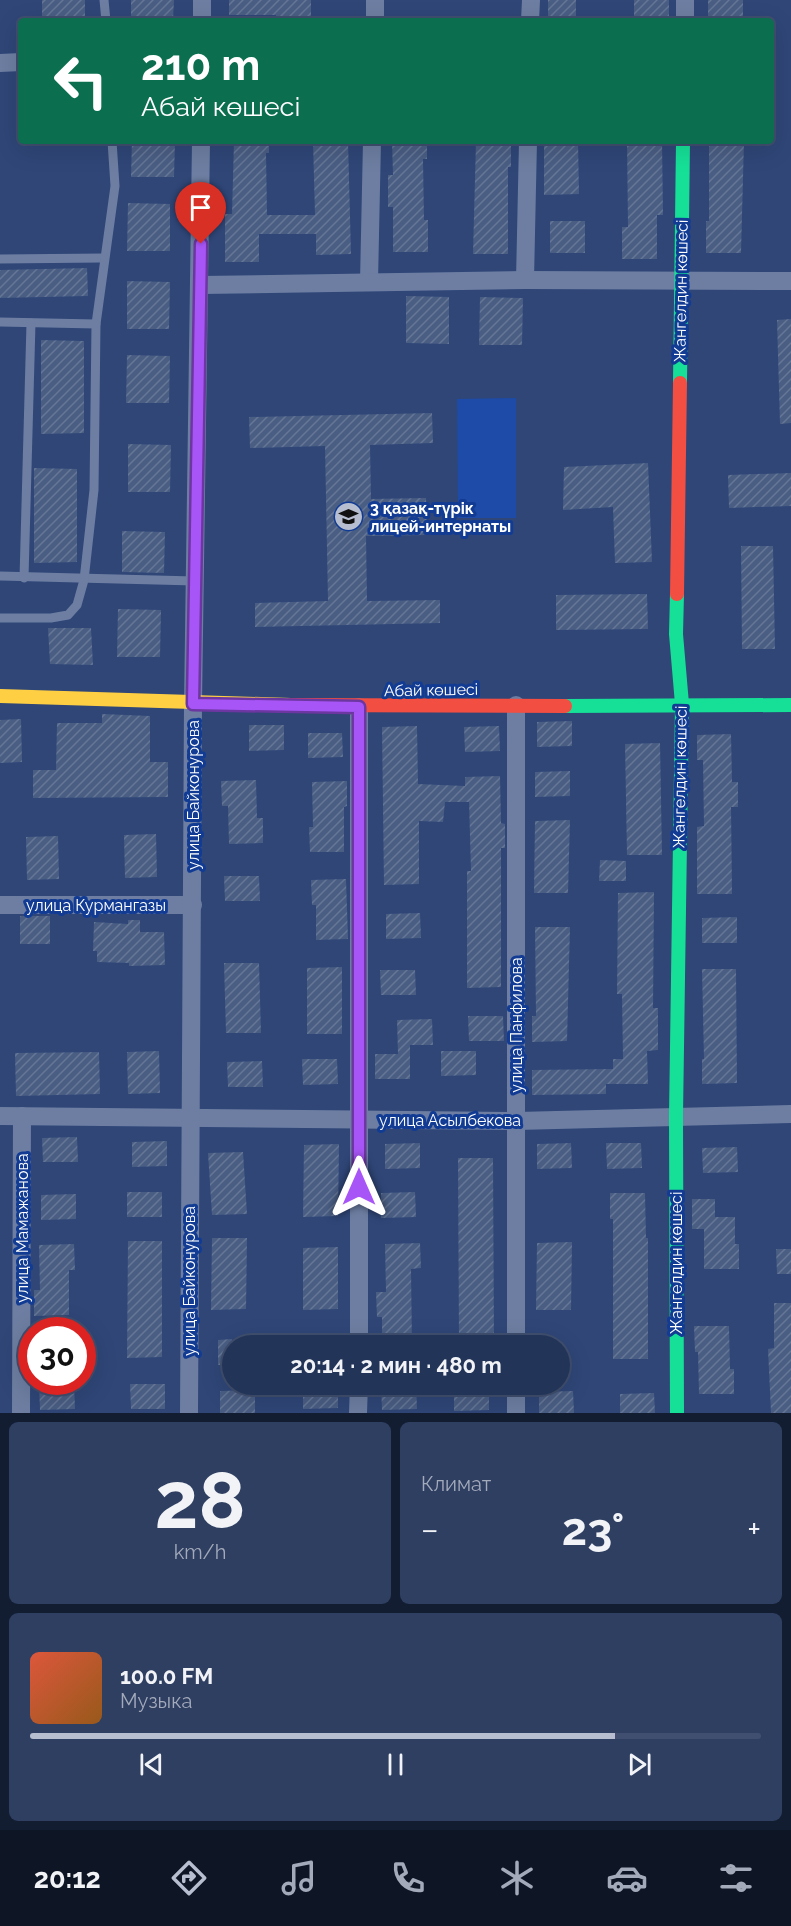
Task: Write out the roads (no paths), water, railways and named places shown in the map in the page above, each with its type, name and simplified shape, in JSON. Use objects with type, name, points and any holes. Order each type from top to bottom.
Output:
[{"type":"street","points":[[202,0],[202,18]]},
{"type":"street","points":[[375,0],[375,18]]},
{"type":"street","points":[[530,18],[531,0]]},
{"type":"street","points":[[685,0],[685,18]]},
{"type":"street","points":[[0,63],[18,62]]},
{"type":"street","name":"улица Байконурова","points":[[189,1413],[193,704],[201,285],[201,144]]},
{"type":"street","points":[[369,282],[372,144]]},
{"type":"street","points":[[525,280],[528,144]]},
{"type":"street","name":"Жангелдин көшесі","points":[[676,1413],[676,1116],[682,704],[676,634],[683,144]]},
{"type":"street","points":[[201,285],[525,280],[791,281]]},
{"type":"street","name":"Абай көшесі","points":[[0,696],[193,704],[359,707],[791,705]]},
{"type":"street","name":"улица Панфилова","points":[[516,705],[516,1335]]},
{"type":"street","points":[[359,707],[359,1335]]},
{"type":"street","name":"улица Курмангазы","points":[[0,905],[193,905]]},
{"type":"street","name":"улица Асылбекова","points":[[0,1116],[516,1121],[791,1114]]},
{"type":"street","name":"улица Мамажанова","points":[[21,1413],[22,1116]]},
{"type":"street","points":[[358,1413],[359,1395]]},
{"type":"street","points":[[516,1395],[516,1413]]},
{"type":"lane","points":[[104,0],[106,18]]},
{"type":"lane","points":[[0,618],[51,618],[68,615],[77,604],[84,580],[94,490],[96,324],[103,258],[115,186],[112,144]]},
{"type":"lane","points":[[0,259],[103,258]]},
{"type":"lane","points":[[0,322],[96,324]]},
{"type":"lane","points":[[24,578],[31,323]]},
{"type":"lane","points":[[0,576],[84,580],[195,581]]},
{"type":"place","name":"3 қазақ-түрік лицей-интернаты","points":[[349,517]]}]
